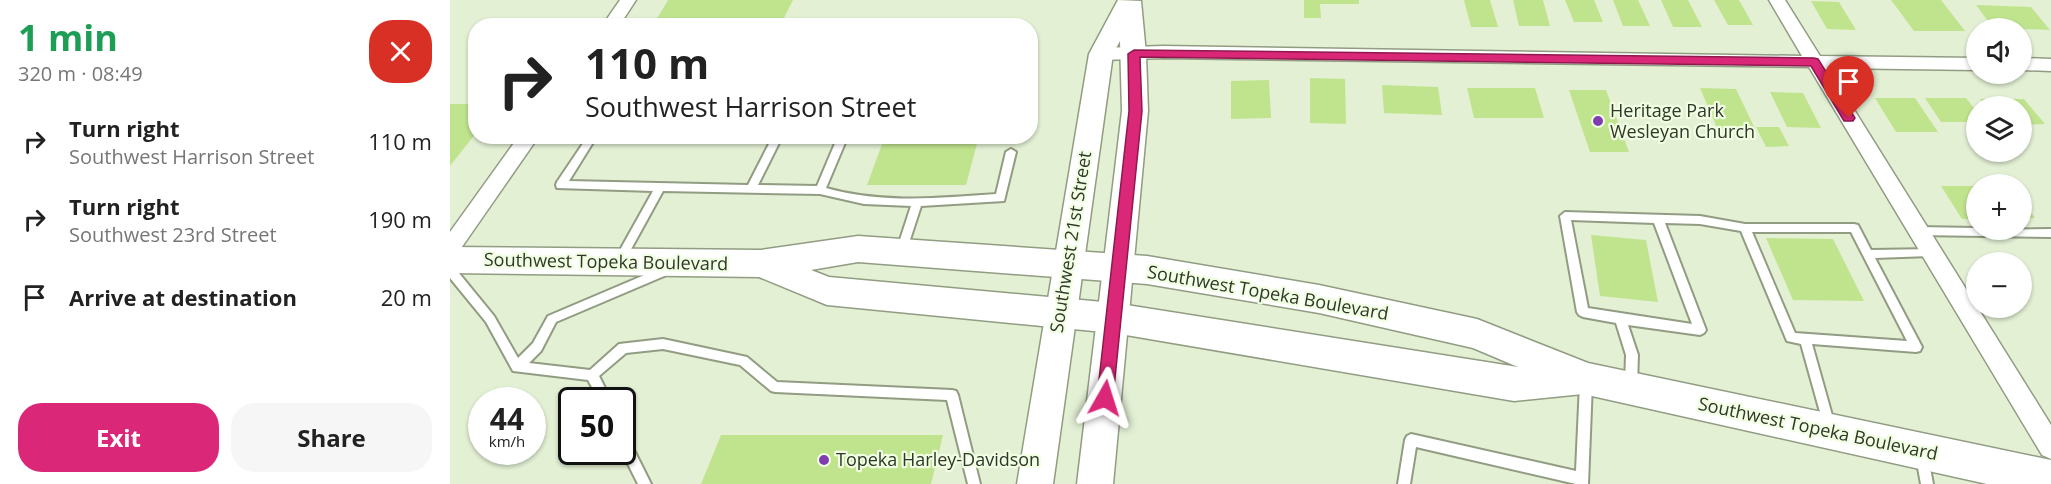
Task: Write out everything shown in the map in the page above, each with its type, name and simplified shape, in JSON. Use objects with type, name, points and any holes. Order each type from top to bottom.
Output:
[{"type":"main road","name":"Southwest 21st Street","points":[[1095,484],[1136,111],[1134,54],[1128,3]]},
{"type":"main road","name":"Southwest 21st Street","points":[[1035,484],[1101,54],[1128,3]]},
{"type":"main road","name":"Southwest Topeka Boulevard","points":[[450,260],[762,264],[858,249],[1147,270],[1319,299],[1477,334],[1586,380],[1831,432],[1924,468],[2051,479]]},
{"type":"main road","name":"Southwest Topeka Boulevard","points":[[762,264],[827,291],[1114,318],[1514,384],[1586,380]]},
{"type":"street","points":[[615,18],[628,0]]},
{"type":"street","points":[[1777,0],[2051,447]]},
{"type":"street","points":[[1101,54],[1966,64]]},
{"type":"street","points":[[2032,64],[2051,65]]},
{"type":"street","points":[[450,248],[524,144]]},
{"type":"lane","points":[[588,144],[561,185],[820,190],[845,199],[917,203],[1000,198],[1011,152]]},
{"type":"lane","points":[[751,189],[775,144]]},
{"type":"lane","points":[[820,190],[839,144]]},
{"type":"lane","points":[[618,262],[660,187]]},
{"type":"lane","points":[[901,252],[917,203]]},
{"type":"lane","points":[[1659,219],[1700,330],[1583,312],[1564,216],[1700,220],[1745,228],[1854,228],[1916,347],[1791,338],[1745,228]]},
{"type":"lane","points":[[1917,231],[2051,233]]},
{"type":"lane","points":[[1868,254],[1930,252]]},
{"type":"lane","points":[[517,367],[537,347],[552,319],[685,262]]},
{"type":"lane","points":[[450,270],[490,319],[517,367]]},
{"type":"lane","points":[[1620,319],[1632,355],[1631,389]]},
{"type":"lane","points":[[1805,339],[1831,432]]},
{"type":"lane","points":[[517,367],[592,375],[623,348],[663,344],[743,361],[775,387],[952,395],[975,484]]},
{"type":"lane","points":[[592,375],[598,387]]},
{"type":"lane","points":[[1404,484],[1412,441],[1582,482],[1586,380]]},
{"type":"lane","points":[[636,465],[645,484]]},
{"type":"building","points":[[668,0],[793,0],[784,18],[657,18]]},
{"type":"building","points":[[1304,0],[1359,0],[1359,4],[1320,4],[1321,18],[1304,18]]},
{"type":"building","points":[[1464,0],[1490,0],[1498,27],[1471,27]]},
{"type":"building","points":[[1513,0],[1543,0],[1550,26],[1519,26]]},
{"type":"building","points":[[1565,0],[1594,0],[1603,22],[1574,22]]},
{"type":"building","points":[[1613,0],[1638,0],[1650,26],[1623,26]]},
{"type":"building","points":[[1661,0],[1688,0],[1702,27],[1673,27]]},
{"type":"building","points":[[1714,0],[1739,0],[1753,25],[1728,25]]},
{"type":"building","points":[[1891,0],[1941,0],[1965,31],[1914,31]]},
{"type":"building","points":[[1811,1],[1839,2],[1856,30],[1827,29]]},
{"type":"building","points":[[1976,5],[2031,7],[2050,30],[2032,29],[2032,18],[1986,18]]},
{"type":"building","points":[[1310,78],[1345,79],[1346,124],[1310,123]]},
{"type":"building","points":[[1269,80],[1271,118],[1231,119],[1231,81]]},
{"type":"building","points":[[1382,85],[1438,87],[1442,115],[1384,113]]},
{"type":"building","points":[[1467,88],[1535,88],[1544,118],[1474,118]]},
{"type":"building","points":[[1700,88],[1736,89],[1756,131],[1718,130]]},
{"type":"building","name":"Heritage Park Wesleyan Church","points":[[1569,90],[1606,90],[1629,152],[1590,152]]},
{"type":"building","points":[[1770,92],[1803,93],[1821,128],[1787,127]]},
{"type":"building","points":[[1875,98],[1915,98],[1938,132],[1896,132]]},
{"type":"building","points":[[1925,98],[1966,98],[1966,122],[1941,122]]},
{"type":"building","points":[[450,104],[468,104],[468,143],[450,166]]},
{"type":"building","points":[[2032,109],[2045,124],[2032,125]]},
{"type":"building","points":[[1756,127],[1779,127],[1789,146],[1766,147]]},
{"type":"building","points":[[882,144],[977,144],[966,185],[867,185]]},
{"type":"building","points":[[1941,186],[1966,186],[1966,219],[1962,219]]},
{"type":"building","points":[[1591,235],[1646,240],[1658,302],[1600,296]]},
{"type":"building","points":[[1766,238],[1833,239],[1864,301],[1793,300]]},
{"type":"building","name":"Topeka Harley-Davidson","points":[[721,435],[943,435],[931,484],[701,484]]},
{"type":"place","name":"Heritage Park Wesleyan Church","points":[[1598,121]]},
{"type":"place","name":"Topeka Harley-Davidson","points":[[824,460]]},
{"type":"route","points":[[1105,398],[1136,111],[1134,54],[1163,52],[1814,62],[1849,118]]}]
